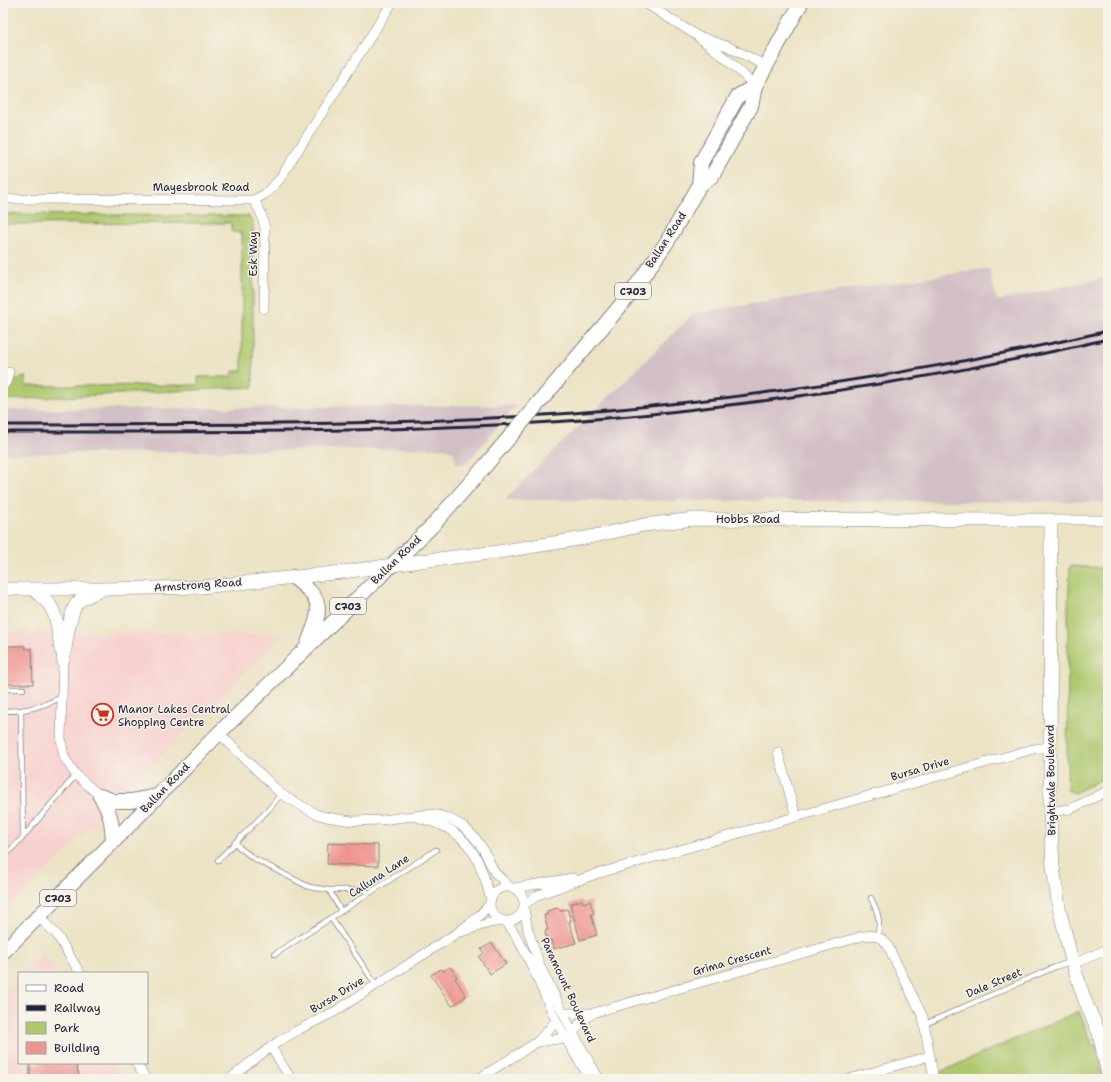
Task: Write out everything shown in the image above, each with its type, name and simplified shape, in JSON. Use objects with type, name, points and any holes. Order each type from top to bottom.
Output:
[{"type":"main road","points":[[755,86],[801,3]]},
{"type":"main road","name":"Ballan Road","points":[[3,952],[219,733],[432,526],[485,466],[632,292],[667,242],[699,186],[701,163],[738,96],[755,86]]},
{"type":"main road","points":[[293,577],[313,594],[318,608],[318,617],[306,649]]},
{"type":"main road","points":[[100,796],[114,802],[131,801],[157,796]]},
{"type":"main road","points":[[100,796],[108,809],[112,824],[113,842]]},
{"type":"street","name":"Mayesbrook Road","points":[[3,199],[254,200],[264,194],[278,180],[392,3]]},
{"type":"street","points":[[645,3],[696,35],[755,86]]},
{"type":"street","points":[[696,35],[729,47],[766,66]]},
{"type":"street","name":"Esk Way","points":[[254,200],[261,213],[265,228],[264,309]]},
{"type":"street","points":[[3,386],[9,372]]},
{"type":"street","name":"Hobbs Road","points":[[392,565],[540,546],[644,525],[694,519],[1108,520]]},
{"type":"street","name":"Brightvale Boulevard","points":[[1051,520],[1050,812],[1053,867],[1063,927],[1072,963],[1084,998],[1099,1034],[1108,1048]]},
{"type":"street","name":"Armstrong Road","points":[[3,589],[202,587],[392,565]]},
{"type":"street","points":[[33,589],[49,604],[52,610],[58,628],[63,660]]},
{"type":"street","points":[[100,796],[76,775],[64,757],[61,738],[63,660],[71,617],[77,603],[101,589]]},
{"type":"street","points":[[219,733],[281,794],[316,814],[338,820],[364,821],[416,817],[430,814],[450,819],[464,826],[483,849],[495,873],[521,893],[524,906],[519,917],[510,921],[504,921],[498,919],[492,913],[478,861],[472,850],[463,839],[453,831],[440,824],[416,817]]},
{"type":"street","name":"Bursa Drive","points":[[524,906],[538,895],[596,874],[1033,749],[1050,747]]},
{"type":"street","points":[[778,752],[796,817]]},
{"type":"street","points":[[1050,812],[1070,809],[1108,791]]},
{"type":"street","name":"Bursa Drive","points":[[512,887],[596,874]]},
{"type":"street","points":[[490,902],[492,895],[500,888],[512,887]]},
{"type":"street","name":"Bursa Drive","points":[[230,1079],[271,1047],[296,1031],[334,1012],[457,933],[479,916],[490,902]]},
{"type":"street","name":"Paramount Boulevard","points":[[524,906],[532,946],[540,966],[563,1013],[599,1079]]},
{"type":"street","points":[[39,917],[57,935],[79,972]]},
{"type":"street","name":"Bursa Drive","points":[[457,933],[489,923],[504,921]]},
{"type":"street","name":"Paramount Boulevard","points":[[504,921],[516,936],[525,951],[556,1021],[591,1079]]},
{"type":"street","name":"Grima Crescent","points":[[563,1013],[593,1013],[863,936],[877,936]]},
{"type":"street","points":[[877,936],[886,941],[919,1008],[925,1024],[934,1079]]},
{"type":"street","points":[[1072,963],[1108,949]]},
{"type":"street","name":"Grima Crescent","points":[[573,1032],[582,1021],[593,1013]]},
{"type":"street","points":[[478,1079],[537,1042],[556,1021]]},
{"type":"street","name":"Brightvale Boulevard","points":[[1099,1034],[1108,1075]]},
{"type":"street","points":[[537,1042],[565,1038]]},
{"type":"street","points":[[271,1047],[291,1079]]},
{"type":"street","points":[[849,1079],[930,1056]]},
{"type":"street","points":[[137,1064],[146,1079]]},
{"type":"lane","points":[[3,689],[23,689]]},
{"type":"lane","points":[[3,711],[21,711],[43,706],[62,697]]},
{"type":"lane","points":[[21,711],[23,837]]},
{"type":"lane","points":[[3,858],[76,775]]},
{"type":"lane","points":[[218,860],[269,809],[281,794]]},
{"type":"lane","points":[[235,842],[253,858],[309,887],[328,890],[365,890],[369,893]]},
{"type":"lane","name":"Calluna Lane","points":[[275,954],[436,850]]},
{"type":"lane","points":[[328,890],[341,912]]},
{"type":"lane","points":[[871,898],[880,917],[880,928],[877,936]]},
{"type":"lane","points":[[331,918],[376,985]]},
{"type":"lane","name":"Dale Street","points":[[925,1024],[1048,970],[1072,963]]},
{"type":"shaded area","points":[[989,268],[997,301],[1108,277],[1108,502],[504,500],[694,313]]},
{"type":"shaded area","points":[[516,405],[466,464],[456,464],[454,452],[444,448],[3,454],[3,410]]},
{"type":"shaded area","name":"Manor Lakes Central Shopping Centre","points":[[3,632],[282,635],[3,914]]},
{"type":"shaded area","points":[[43,952],[55,972],[23,972]]},
{"type":"shaded area","points":[[18,978],[18,1064],[115,1064],[124,1079],[3,1079],[3,993]]},
{"type":"green space","points":[[3,214],[248,216],[253,222],[253,387],[3,400],[3,393],[13,383],[18,379],[26,377],[26,386],[198,385],[198,377],[232,377],[233,371],[242,371],[242,233],[232,232],[231,223],[5,224],[3,233]]},
{"type":"green space","points":[[1070,566],[1108,568],[1108,776],[1075,793],[1067,790],[1068,607]]},
{"type":"green space","points":[[1079,1011],[1092,1044],[1097,1046],[1103,1079],[941,1079],[940,1072]]},
{"type":"building","points":[[6,646],[25,646],[25,649],[32,649],[33,684],[6,684],[6,676],[3,676],[3,652],[6,652]]},
{"type":"building","points":[[328,843],[378,845],[378,866],[327,864]]},
{"type":"building","points":[[582,900],[583,903],[590,901],[594,914],[591,914],[597,935],[580,940],[570,904]]},
{"type":"building","points":[[558,908],[560,911],[567,909],[571,921],[569,922],[576,943],[554,949],[551,940],[547,941],[545,931],[548,930],[544,915],[547,915],[547,911]]},
{"type":"building","points":[[492,943],[506,964],[490,974],[479,957],[484,953],[481,949]]},
{"type":"building","points":[[450,967],[457,977],[455,978],[466,996],[452,1006],[431,975],[441,969],[443,971]]},
{"type":"building","points":[[30,1064],[76,1064],[79,1076],[76,1079],[32,1079],[30,1077]]},
{"type":"railway","points":[[3,425],[359,423],[430,421],[573,413],[708,400],[842,382],[975,359],[1108,331]]},
{"type":"railway","points":[[3,432],[356,430],[496,425],[603,418],[762,401],[861,387],[1010,361],[1108,339]]},
{"type":"place","name":"Manor Lakes Central Shopping Centre","points":[[103,715]]}]
